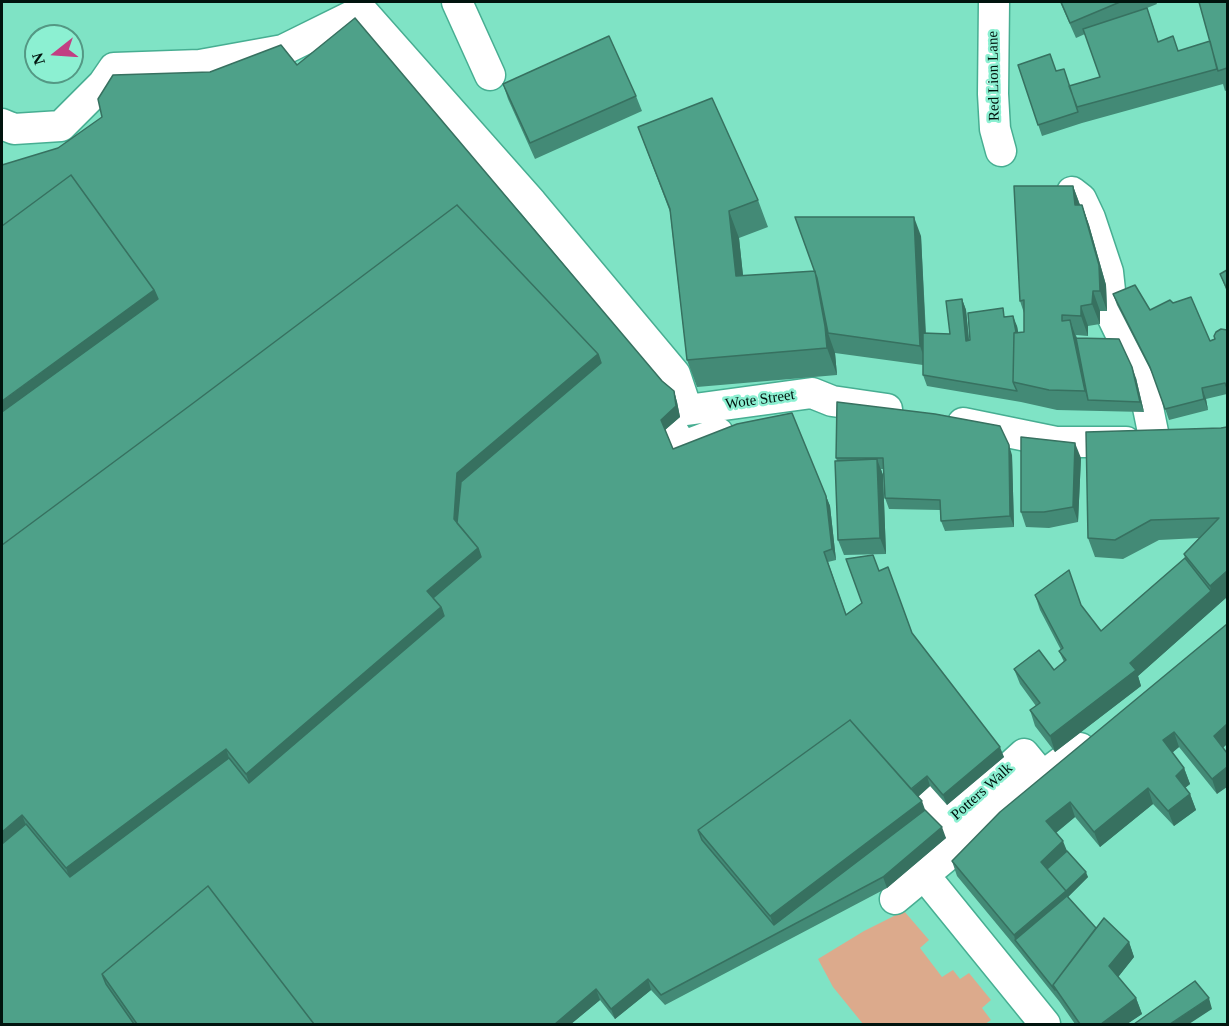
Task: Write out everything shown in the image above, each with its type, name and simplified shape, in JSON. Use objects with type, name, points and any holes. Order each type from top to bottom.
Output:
[{"type":"street","points":[[458,2],[490,75]]},
{"type":"street","name":"Red Lion Lane","points":[[994,2],[993,94],[995,129],[1001,151]]},
{"type":"street","name":"Wote Street","points":[[2,124],[14,129],[61,126],[103,84],[114,68],[200,65],[283,50],[362,11],[532,203],[675,374],[687,410],[812,393],[832,401],[922,414],[1056,442],[1167,440],[1142,378],[1113,318],[1108,272],[1090,218],[1081,199],[1072,192]]},
{"type":"street","name":"Wote Street","points":[[667,437],[675,434],[681,447],[752,420],[805,415],[832,401]]},
{"type":"street","points":[[895,899],[1103,729]]},
{"type":"street","name":"Potters Walk","points":[[921,795],[947,824],[1024,754],[1043,777]]},
{"type":"street","points":[[934,866],[1045,1024]]},
{"type":"shaded area","points":[[904,911],[929,940],[920,948],[942,977],[953,970],[960,979],[969,973],[991,1000],[982,1008],[991,1020],[985,1024],[863,1024],[833,987],[818,959],[864,931]]},
{"type":"building","points":[[1061,2],[1120,2],[1070,23]]},
{"type":"building","points":[[1199,2],[1227,2],[1227,68],[1218,71]]},
{"type":"building","points":[[1147,8],[1158,42],[1173,36],[1178,51],[1210,41],[1217,69],[1077,107],[1069,86],[1100,77],[1083,29]]},
{"type":"building","points":[[355,18],[662,381],[674,391],[676,406],[661,420],[673,449],[737,424],[792,413],[826,496],[832,549],[824,552],[846,615],[862,603],[846,559],[873,555],[879,571],[888,567],[912,633],[1000,747],[943,795],[927,776],[911,789],[850,720],[698,830],[702,840],[774,925],[925,810],[942,827],[883,877],[661,995],[648,979],[611,1009],[596,989],[555,1024],[314,1024],[208,886],[102,974],[106,984],[134,1024],[2,1024],[2,844],[26,824],[70,877],[229,758],[249,783],[444,616],[441,607],[433,598],[481,557],[478,548],[457,523],[461,482],[601,363],[598,354],[457,205],[2,545],[2,412],[158,299],[154,290],[71,175],[2,226],[2,165],[58,148],[102,117],[98,99],[113,75],[210,72],[281,45],[297,65]]},
{"type":"building","points":[[609,36],[636,96],[530,143],[503,84]]},
{"type":"building","points":[[1050,54],[1056,71],[1064,69],[1078,112],[1038,125],[1018,65]]},
{"type":"building","points":[[712,98],[758,200],[729,211],[736,276],[815,271],[827,348],[687,360],[670,209],[638,127]]},
{"type":"building","points":[[71,175],[154,290],[2,401],[2,226]]},
{"type":"building","points":[[1014,186],[1073,186],[1075,205],[1082,205],[1099,265],[1100,291],[1093,291],[1092,304],[1081,306],[1081,316],[1062,315],[1062,321],[1070,320],[1085,391],[1049,390],[1013,382],[1014,333],[1024,332],[1024,300],[1020,301]]},
{"type":"building","points":[[457,205],[598,354],[457,473],[454,519],[478,548],[427,591],[441,607],[246,774],[226,749],[66,868],[22,815],[2,832],[2,545]]},
{"type":"building","points":[[795,217],[914,217],[920,346],[828,333],[817,278]]},
{"type":"building","points":[[1227,270],[1227,289],[1220,274]]},
{"type":"building","points":[[1135,285],[1150,310],[1170,300],[1173,303],[1191,297],[1210,341],[1215,339],[1216,332],[1221,329],[1227,330],[1227,388],[1225,383],[1202,388],[1204,399],[1165,409],[1150,367],[1113,294]]},
{"type":"building","points":[[962,299],[966,341],[970,340],[968,313],[1003,308],[1004,317],[1013,316],[1016,332],[1014,333],[1013,382],[1017,391],[923,375],[923,333],[950,334],[946,301]]},
{"type":"building","points":[[1076,338],[1119,339],[1132,367],[1140,402],[1088,400]]},
{"type":"building","points":[[837,402],[935,414],[1000,426],[1009,445],[1010,516],[941,521],[940,500],[885,498],[883,458],[836,458]]},
{"type":"building","points":[[1227,427],[1227,571],[1210,586],[1184,554],[1219,518],[1151,520],[1115,540],[1088,538],[1086,432]]},
{"type":"building","points":[[1021,437],[1075,443],[1073,507],[1044,512],[1021,512]]},
{"type":"building","points":[[877,459],[880,538],[838,540],[835,461]]},
{"type":"building","points":[[1185,558],[1211,591],[1130,663],[1136,670],[1050,736],[1030,710],[1040,703],[1014,669],[1039,650],[1054,670],[1066,660],[1059,651],[1063,648],[1035,595],[1069,570],[1081,605],[1101,631]]},
{"type":"building","points":[[1227,624],[1227,724],[1214,736],[1227,753],[1227,767],[1212,779],[1174,732],[1163,740],[1184,768],[1176,776],[1190,794],[1168,811],[1148,788],[1094,832],[1070,802],[1046,821],[1063,841],[1041,862],[1066,891],[1014,935],[952,861],[1000,812]]},
{"type":"building","points":[[850,720],[922,801],[770,916],[698,830]]},
{"type":"building","points":[[1067,851],[1086,872],[1066,891],[1047,869]]},
{"type":"building","points":[[208,886],[314,1024],[137,1024],[102,974]]},
{"type":"building","points":[[1067,896],[1096,928],[1053,985],[1055,990],[1015,940]]},
{"type":"building","points":[[1104,918],[1129,942],[1109,966],[1136,998],[1101,1024],[1080,1024],[1053,985]]},
{"type":"building","points":[[1195,981],[1209,998],[1170,1024],[1134,1024]]}]
